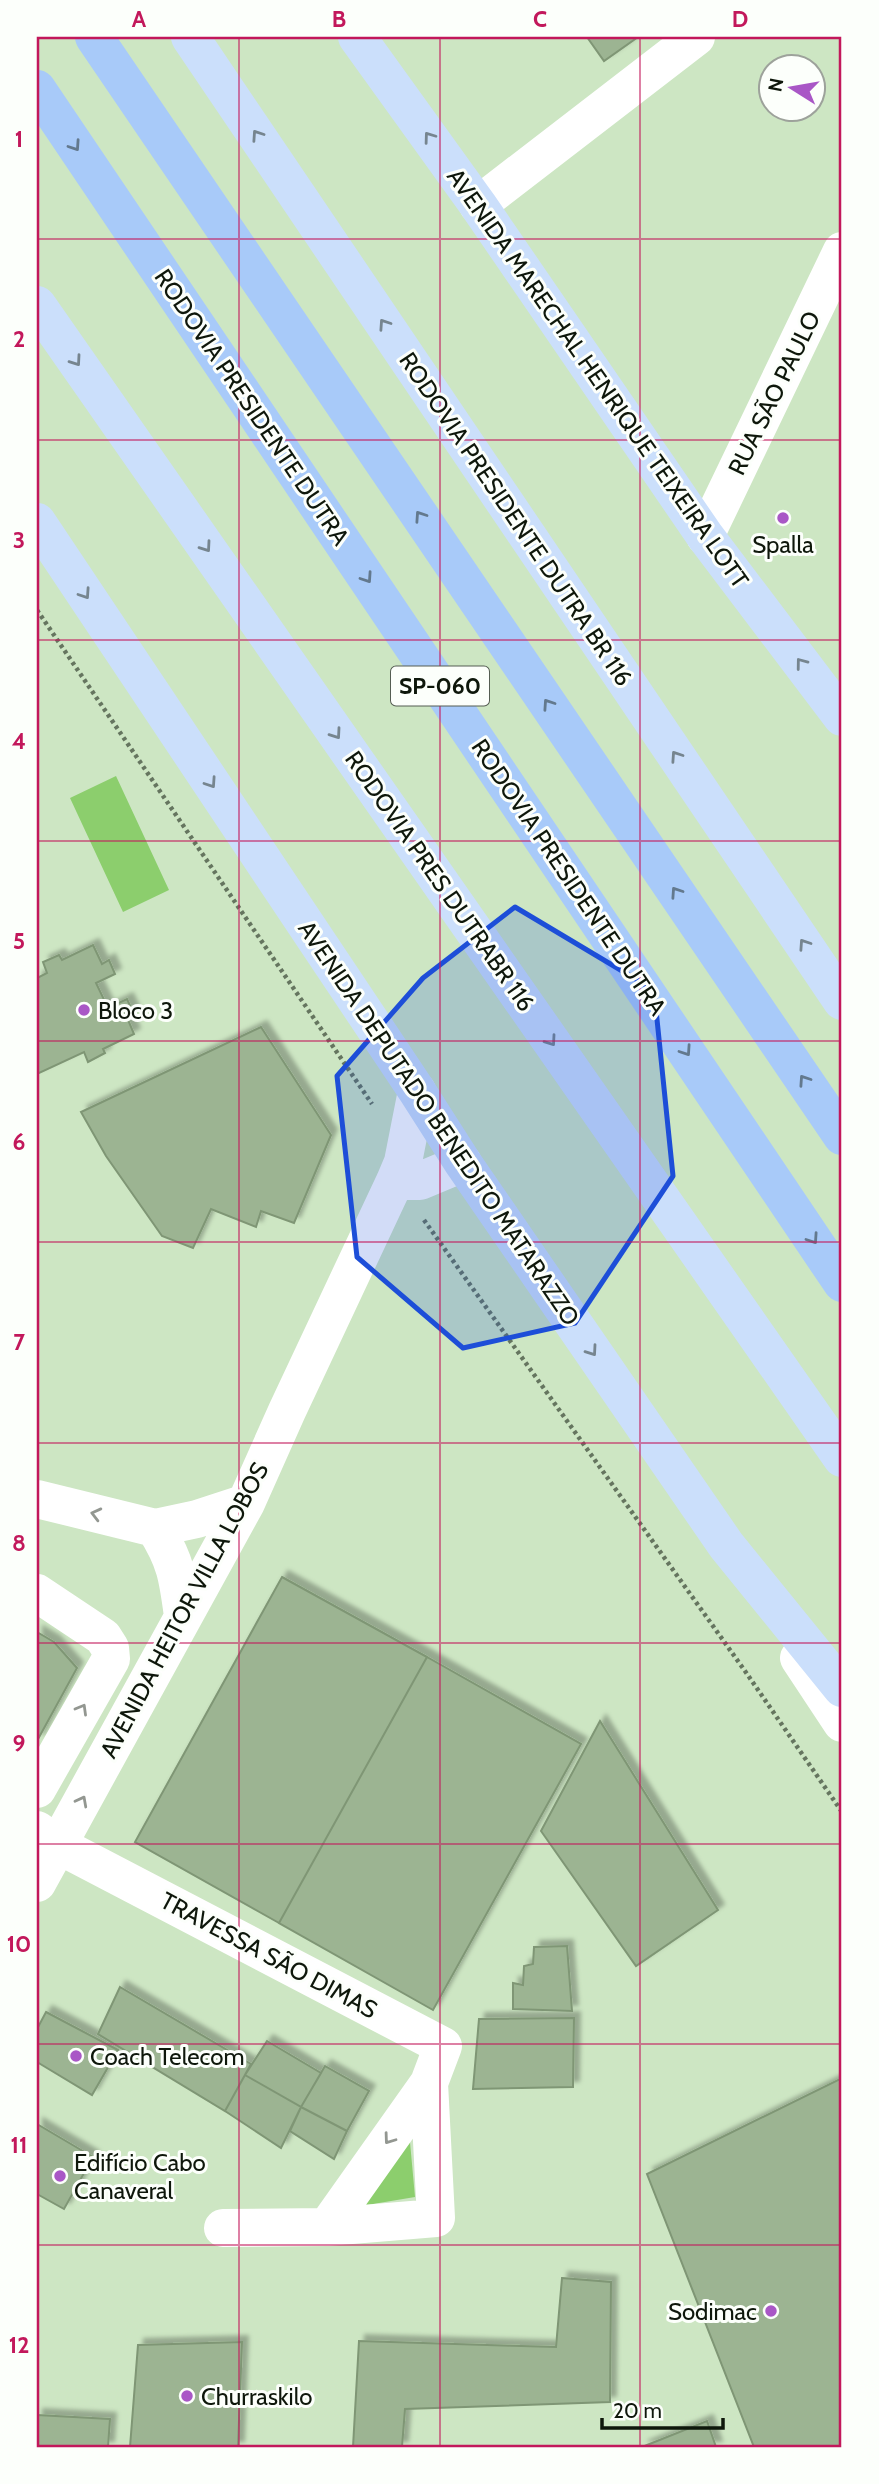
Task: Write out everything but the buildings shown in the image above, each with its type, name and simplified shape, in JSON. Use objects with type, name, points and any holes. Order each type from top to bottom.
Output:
[{"type":"highway","name":"SP-060","points":[[94,37],[842,1136]]},
{"type":"highway","name":"RODOVIA PRESIDENTE DUTRA","points":[[37,89],[842,1283]]},
{"type":"main road","name":"RODOVIA PRESIDENTE DUTRA BR 116","points":[[190,37],[842,1001]]},
{"type":"main road","name":"AVENIDA MARECHAL HENRIQUE TEIXEIRA LOTT","points":[[357,37],[478,205],[705,536],[842,717]]},
{"type":"main road","name":"RODOVIA PRES DUTRABR 116","points":[[37,304],[842,1458]]},
{"type":"main road","name":"AVENIDA DEPUTADO BENEDITO MATARAZZO","points":[[40,529],[463,1163],[726,1545]]},
{"type":"main road","points":[[726,1545],[842,1688]]},
{"type":"street","points":[[478,205],[696,37]]},
{"type":"street","name":"RUA SÃO PAULO","points":[[705,536],[842,253]]},
{"type":"street","name":"AVENIDA HEITOR VILLA LOBOS","points":[[37,1883],[47,1838],[183,1616],[246,1503],[395,1181],[402,1162],[417,1091]]},
{"type":"street","points":[[395,1181],[420,1181],[463,1163]]},
{"type":"street","points":[[37,1499],[155,1528],[197,1519],[246,1503]]},
{"type":"street","points":[[155,1528],[169,1551],[177,1573],[183,1616]]},
{"type":"street","name":"AVENIDA DEPUTADO BENEDITO MATARAZZO","points":[[726,1545],[842,1723]]},
{"type":"street","points":[[37,1593],[103,1637],[110,1648],[111,1659],[37,1789]]},
{"type":"street","name":"TRAVESSA SÃO DIMAS","points":[[47,1838],[443,2046],[429,2083],[327,2227]]},
{"type":"street","name":"TRAVESSA SÃO DIMAS","points":[[223,2228],[327,2227],[436,2218],[429,2083]]},
{"type":"path","points":[[37,610],[376,1110]]},
{"type":"path","points":[[421,1216],[746,1671],[842,1812]]},
{"type":"highlighted area","points":[[515,907],[654,990],[673,1176],[575,1323],[463,1348],[357,1257],[337,1076],[423,978]]},
{"type":"green space","points":[[116,776],[169,890],[123,912],[70,798]]},
{"type":"green space","points":[[409,2131],[415,2197],[361,2206]]},
{"type":"place","name":"Spalla","points":[[783,518]]},
{"type":"place","name":"Bloco 3","points":[[84,1010]]},
{"type":"place","name":"Coach Telecom","points":[[76,2056]]},
{"type":"place","name":"Edifício Cabo Canaveral","points":[[60,2176]]},
{"type":"place","name":"Sodimac","points":[[771,2311]]},
{"type":"place","name":"Churraskilo","points":[[187,2396]]}]
